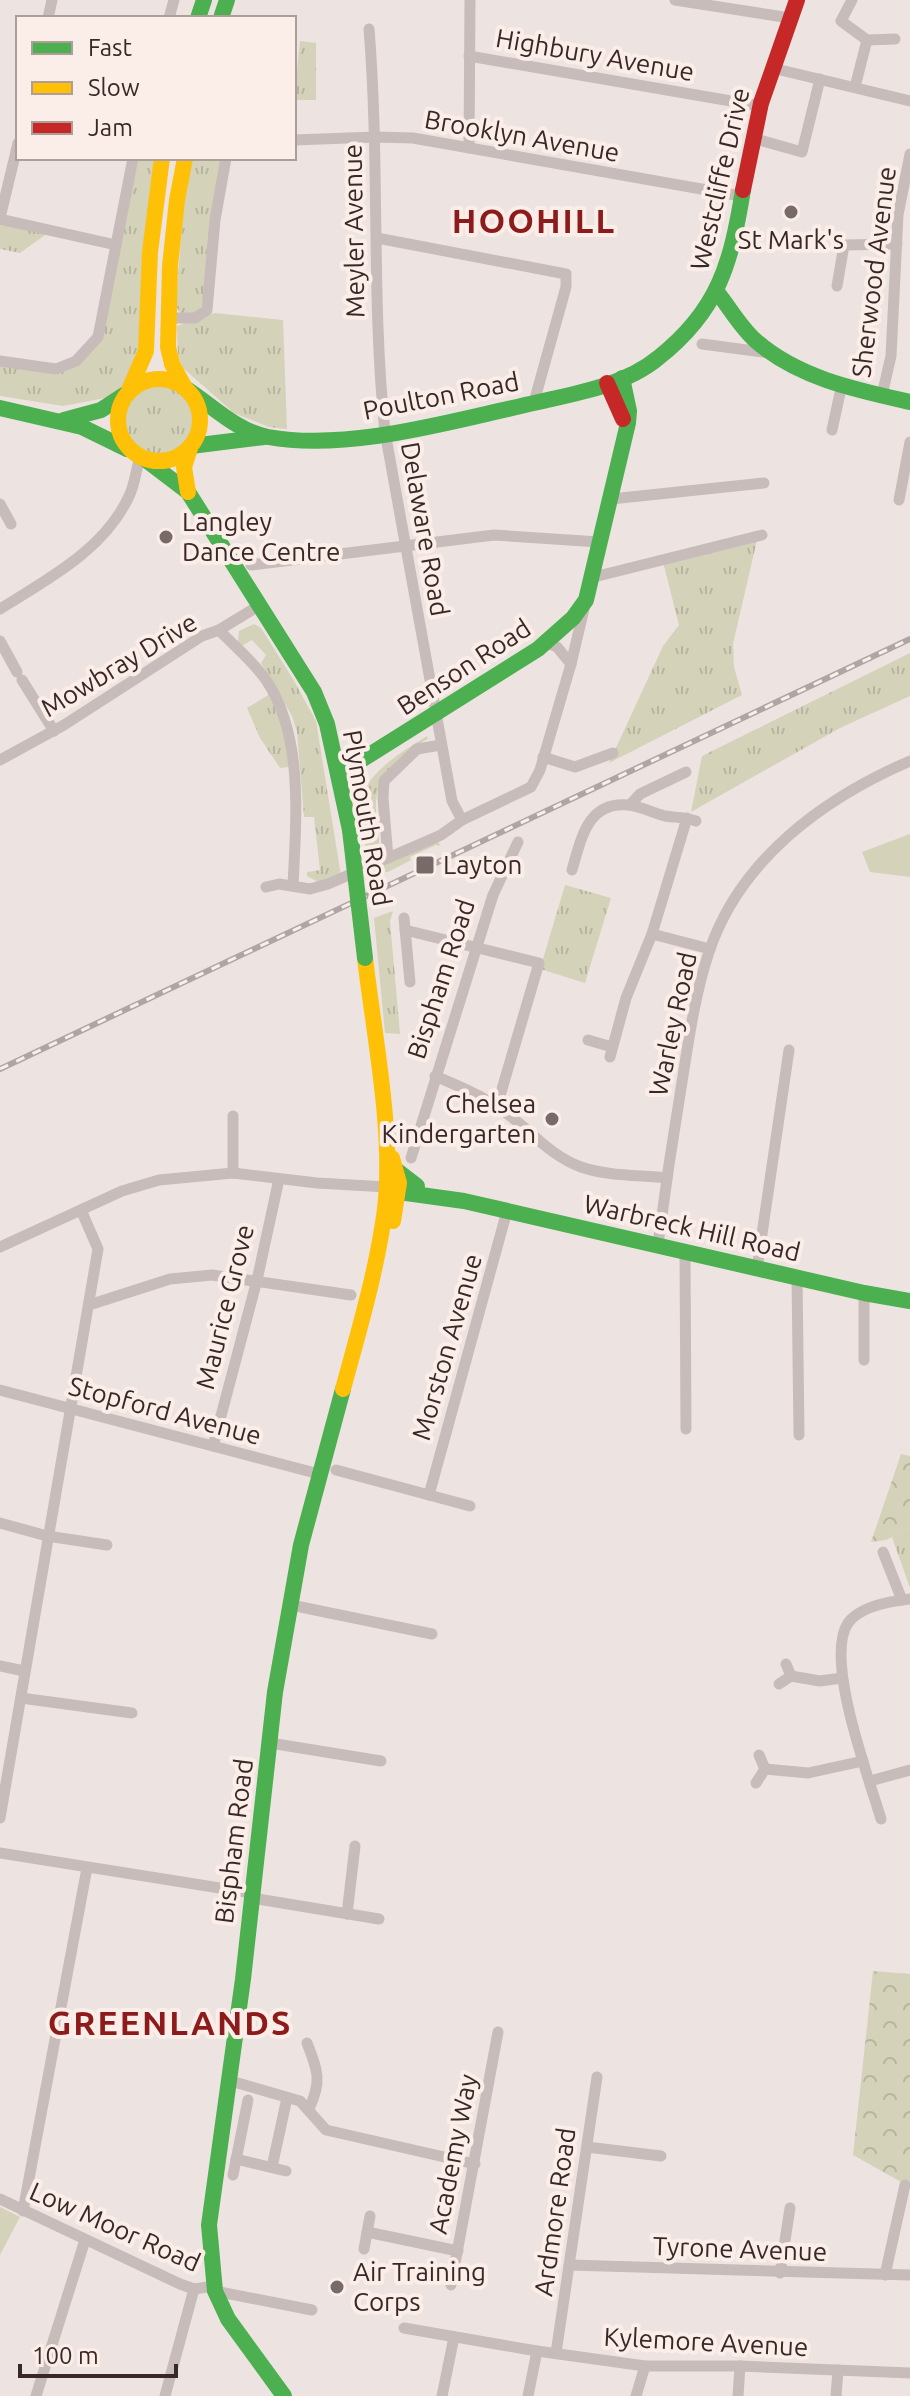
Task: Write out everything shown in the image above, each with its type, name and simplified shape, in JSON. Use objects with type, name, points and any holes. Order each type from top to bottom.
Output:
[{"type":"main road","name":"Westcliffe Drive","points":[[615,380],[655,361],[706,309],[717,292],[729,257],[760,106],[797,0]]},
{"type":"main road","points":[[140,457],[121,434],[118,419],[146,351],[150,252],[162,160]]},
{"type":"main road","points":[[185,160],[170,266],[169,318],[170,356],[199,413],[199,428],[185,463],[188,492]]},
{"type":"main road","points":[[717,292],[748,333],[771,353],[842,384],[910,402]]},
{"type":"main road","points":[[64,420],[101,410],[152,379],[168,380],[185,387]]},
{"type":"main road","points":[[586,600],[627,428],[615,380]]},
{"type":"main road","name":"Poulton Road","points":[[191,447],[209,441],[248,441],[264,437],[297,439],[385,432],[534,402],[615,380]]},
{"type":"main road","name":"Poulton Road","points":[[185,387],[233,423],[264,437]]},
{"type":"main road","points":[[0,408],[64,420],[108,437],[140,457],[172,458],[191,447]]},
{"type":"main road","name":"Plymouth Road","points":[[140,457],[188,492],[320,704],[350,830],[386,1137],[395,1183]]},
{"type":"main road","name":"Benson Road","points":[[339,774],[359,765],[436,712],[547,643],[574,619],[586,600]]},
{"type":"main road","name":"Benson Road","points":[[344,796],[359,765]]},
{"type":"main road","name":"Warbreck Hill Road","points":[[395,1183],[417,1186],[464,1201]]},
{"type":"main road","name":"Warbreck Hill Road","points":[[395,1183],[864,1293],[910,1301]]},
{"type":"main road","name":"Bispham Road","points":[[284,2396],[228,2319],[215,2288],[209,2225],[275,1692],[301,1545],[328,1472],[385,1208],[395,1183]]},
{"type":"street","points":[[469,148],[470,0]]},
{"type":"street","points":[[675,0],[790,18]]},
{"type":"street","points":[[852,0],[841,21],[867,40],[895,39]]},
{"type":"street","name":"Meyler Avenue","points":[[369,29],[375,137],[379,375],[385,432]]},
{"type":"street","points":[[855,87],[867,40]]},
{"type":"street","name":"Highbury Avenue","points":[[469,56],[760,106]]},
{"type":"street","points":[[772,68],[910,101]]},
{"type":"street","points":[[752,138],[802,152],[820,79]]},
{"type":"street","name":"Brooklyn Avenue","points":[[296,140],[413,138],[741,196]]},
{"type":"street","points":[[16,151],[0,218],[116,245]]},
{"type":"street","name":"Sherwood Avenue","points":[[882,395],[891,356],[898,215],[910,154]]},
{"type":"street","points":[[0,361],[50,369],[69,365],[83,355],[98,337],[133,160]]},
{"type":"street","points":[[169,318],[195,318],[207,310],[215,220],[226,160]]},
{"type":"street","points":[[377,238],[566,274],[566,287],[534,402]]},
{"type":"street","points":[[837,286],[844,245],[897,244]]},
{"type":"street","points":[[702,344],[771,353]]},
{"type":"street","points":[[832,430],[842,384]]},
{"type":"street","name":"Delaware Road","points":[[385,432],[452,801],[462,820]]},
{"type":"street","points":[[899,500],[910,442]]},
{"type":"street","points":[[0,609],[63,570],[110,529],[131,493],[140,457]]},
{"type":"street","points":[[611,499],[764,483]]},
{"type":"street","points":[[0,504],[11,524]]},
{"type":"street","points":[[251,565],[494,535],[599,542]]},
{"type":"street","points":[[590,578],[762,535]]},
{"type":"street","points":[[266,887],[279,884],[310,889],[328,884],[441,835],[462,820],[533,784],[571,664],[586,600]]},
{"type":"street","name":"Mowbray Drive","points":[[0,760],[54,731],[202,636],[219,630],[260,605]]},
{"type":"street","points":[[219,630],[261,673],[287,720],[294,762],[293,886]]},
{"type":"street","points":[[0,641],[54,731]]},
{"type":"street","points":[[547,643],[557,647],[571,664]]},
{"type":"street","name":"Benson Road","points":[[388,858],[384,781],[417,749],[441,745]]},
{"type":"street","points":[[543,757],[575,767],[613,753]]},
{"type":"street","name":"Warley Road","points":[[658,1244],[694,1009],[710,949],[723,920],[777,846],[828,804],[910,761]]},
{"type":"street","points":[[630,805],[640,794],[686,772]]},
{"type":"street","points":[[572,870],[583,832],[596,814],[615,806],[630,805],[668,817],[678,815],[691,819],[652,934],[632,979],[611,1052],[588,1040]]},
{"type":"street","points":[[583,832],[596,836]]},
{"type":"street","name":"Bispham Road","points":[[411,1158],[493,895],[518,842]]},
{"type":"street","points":[[410,982],[404,924],[476,948],[539,963],[497,1106]]},
{"type":"street","points":[[652,934],[710,949]]},
{"type":"street","points":[[757,1268],[789,1050]]},
{"type":"street","points":[[786,1069],[801,1072]]},
{"type":"street","points":[[435,1076],[497,1106],[551,1151],[573,1163],[594,1170],[667,1178]]},
{"type":"street","points":[[233,1116],[233,1173]]},
{"type":"street","points":[[386,1137],[407,1142],[418,1133]]},
{"type":"street","points":[[0,1247],[126,1189],[158,1180],[233,1173],[279,1179],[395,1183]]},
{"type":"street","name":"Maurice Grove","points":[[213,1446],[257,1280],[279,1179]]},
{"type":"street","points":[[0,1818],[4,1759],[21,1698],[98,1249],[81,1210]]},
{"type":"street","name":"Morston Avenue","points":[[429,1495],[507,1211]]},
{"type":"street","points":[[685,1250],[686,1429]]},
{"type":"street","points":[[89,1305],[170,1279],[212,1275],[351,1295]]},
{"type":"street","points":[[797,1277],[799,1435]]},
{"type":"street","points":[[864,1293],[864,1360]]},
{"type":"street","name":"Stopford Avenue","points":[[0,1390],[213,1446],[470,1506]]},
{"type":"street","points":[[0,1523],[47,1536],[107,1545]]},
{"type":"street","points":[[881,1819],[842,1678],[842,1648],[848,1623],[864,1611],[906,1599],[883,1552]]},
{"type":"street","points":[[291,1605],[432,1634]]},
{"type":"street","points":[[786,1664],[791,1676]]},
{"type":"street","points":[[0,1666],[24,1671]]},
{"type":"street","points":[[779,1684],[791,1676],[820,1681],[842,1678]]},
{"type":"street","points":[[21,1698],[132,1713]]},
{"type":"street","points":[[270,1743],[381,1761]]},
{"type":"street","points":[[759,1755],[765,1769]]},
{"type":"street","points":[[765,1769],[816,1773],[863,1761]]},
{"type":"street","points":[[756,1783],[765,1769]]},
{"type":"street","points":[[870,1781],[910,1770]]},
{"type":"street","points":[[347,1914],[355,1846]]},
{"type":"street","points":[[0,1853],[379,1919]]},
{"type":"street","points":[[23,2211],[87,1868]]},
{"type":"street","name":"Academy Way","points":[[451,2285],[498,2032]]},
{"type":"street","points":[[307,2043],[318,2071],[318,2085],[309,2109]]},
{"type":"street","points":[[305,2071],[318,2071]]},
{"type":"street","name":"Ardmore Road","points":[[556,2353],[597,2077]]},
{"type":"street","points":[[227,2080],[300,2101],[319,2126],[326,2130],[475,2164]]},
{"type":"street","points":[[272,2167],[287,2098]]},
{"type":"street","points":[[233,2175],[248,2100]]},
{"type":"street","points":[[587,2147],[661,2156]]},
{"type":"street","points":[[236,2159],[286,2171]]},
{"type":"street","points":[[885,2275],[905,2185]]},
{"type":"street","name":"Low Moor Road","points":[[0,2199],[194,2289],[215,2288],[312,2310]]},
{"type":"street","points":[[780,2273],[790,2208]]},
{"type":"street","points":[[364,2249],[370,2216]]},
{"type":"street","points":[[367,2232],[458,2251]]},
{"type":"street","points":[[36,2396],[85,2240]]},
{"type":"street","name":"Tyrone Avenue","points":[[569,2265],[910,2275]]},
{"type":"street","points":[[165,2396],[194,2289]]},
{"type":"street","name":"Kylemore Avenue","points":[[404,2328],[645,2366],[740,2366],[910,2373]]},
{"type":"street","points":[[442,2396],[454,2337]]},
{"type":"street","points":[[528,2396],[537,2351]]},
{"type":"street","points":[[636,2396],[645,2366]]},
{"type":"street","points":[[738,2396],[740,2366]]},
{"type":"street","points":[[836,2396],[838,2370]]},
{"type":"green space","points":[[300,41],[316,43],[316,100],[296,100]]},
{"type":"green space","points":[[134,160],[162,160],[146,345],[128,386],[105,398],[63,406],[0,396],[0,361],[69,365],[98,337]]},
{"type":"green space","points":[[191,160],[226,160],[202,305],[198,312],[189,316],[180,313],[176,306],[184,197]]},
{"type":"green space","points":[[0,222],[48,233],[20,253],[0,249]]},
{"type":"green space","points":[[214,313],[283,320],[287,429],[269,427],[234,413],[183,368],[178,357],[177,326]]},
{"type":"green space","points":[[158,385],[183,395],[193,420],[183,445],[158,455],[133,445],[123,420],[133,395]]},
{"type":"green space","points":[[757,540],[733,644],[734,667],[742,695],[609,763],[663,646],[679,625],[663,562]]},
{"type":"green space","points":[[254,624],[261,628],[316,721],[341,876],[318,882],[307,876],[307,872],[320,870],[314,817],[304,817],[297,732],[292,716],[261,663],[266,655],[252,640],[242,646],[238,642],[239,631]]},
{"type":"green space","points":[[910,653],[910,696],[840,728],[691,812],[702,756]]},
{"type":"green space","points":[[270,694],[286,731],[289,767],[280,768],[260,738],[247,708]]},
{"type":"green space","points":[[427,736],[428,739],[411,748],[397,761],[381,783],[376,816],[381,856],[368,863],[361,814],[363,795],[375,774]]},
{"type":"green space","points":[[910,834],[910,877],[870,872],[862,852]]},
{"type":"green space","points":[[438,840],[440,846],[410,857],[411,860],[388,872],[372,874],[372,871]]},
{"type":"green space","points":[[565,885],[611,898],[585,983],[540,969]]},
{"type":"green space","points":[[393,911],[390,921],[400,1034],[385,1033],[374,918]]},
{"type":"green space","points":[[901,1454],[910,1456],[910,1528],[886,1540],[871,1542]]},
{"type":"green space","points":[[910,1528],[910,1588],[892,1537]]},
{"type":"green space","points":[[873,1971],[910,1974],[910,2187],[853,2155]]},
{"type":"green space","points":[[0,2207],[20,2217],[0,2255]]},
{"type":"railway","points":[[0,1069],[910,639]]},
{"type":"traffic: fast","points":[[199,16],[204,0]]},
{"type":"traffic: fast","points":[[222,16],[227,0]]},
{"type":"traffic: fast","points":[[185,388],[256,434],[298,440],[330,440],[428,427],[574,394],[628,377],[679,340],[709,303],[727,263],[743,190]]},
{"type":"traffic: fast","points":[[717,292],[750,336],[772,354],[828,381],[910,402]]},
{"type":"traffic: fast","points":[[339,774],[538,649],[573,618],[586,600],[628,423],[629,411],[622,378]]},
{"type":"traffic: fast","points":[[64,420],[101,410],[124,395]]},
{"type":"traffic: fast","points":[[0,408],[82,427],[127,449]]},
{"type":"traffic: fast","points":[[191,446],[264,437]]},
{"type":"traffic: fast","points":[[146,460],[188,492],[314,692],[327,724],[350,830]]},
{"type":"traffic: fast","points":[[350,830],[365,958]]},
{"type":"traffic: fast","points":[[395,1169],[417,1186]]},
{"type":"traffic: fast","points":[[388,1188],[464,1201],[910,1301]]},
{"type":"traffic: fast","points":[[284,2396],[228,2319],[215,2291],[209,2225],[243,1979],[275,1692],[301,1545],[343,1389]]},
{"type":"traffic: slow","points":[[130,388],[146,351],[150,252],[162,160]]},
{"type":"traffic: slow","points":[[184,386],[172,364],[168,347],[170,266],[185,160]]},
{"type":"traffic: slow","points":[[159,379],[175,382],[188,391],[197,404],[200,420],[197,436],[188,449],[175,458],[159,461],[143,458],[130,449],[121,436],[118,420],[121,404],[130,391],[143,382],[159,379]]},
{"type":"traffic: slow","points":[[188,492],[184,467],[190,448]]},
{"type":"traffic: slow","points":[[343,1389],[377,1255],[387,1179],[385,1116],[365,958]]},
{"type":"traffic: slow","points":[[392,1158],[399,1183],[393,1221]]},
{"type":"traffic: jam","points":[[743,190],[761,103],[797,0]]},
{"type":"traffic: jam","points":[[607,383],[623,419]]},
{"type":"place","name":"St Mark's","points":[[791,212]]},
{"type":"place","name":"Langley Dance Centre","points":[[166,537]]},
{"type":"place","name":"Layton","points":[[425,865]]},
{"type":"place","name":"Chelsea Kindergarten","points":[[552,1119]]},
{"type":"place","name":"Air Training Corps","points":[[337,2287]]},
{"type":"district","name":"HOOHILL","points":[[534,221]]},
{"type":"district","name":"GREENLANDS","points":[[170,2023]]}]
